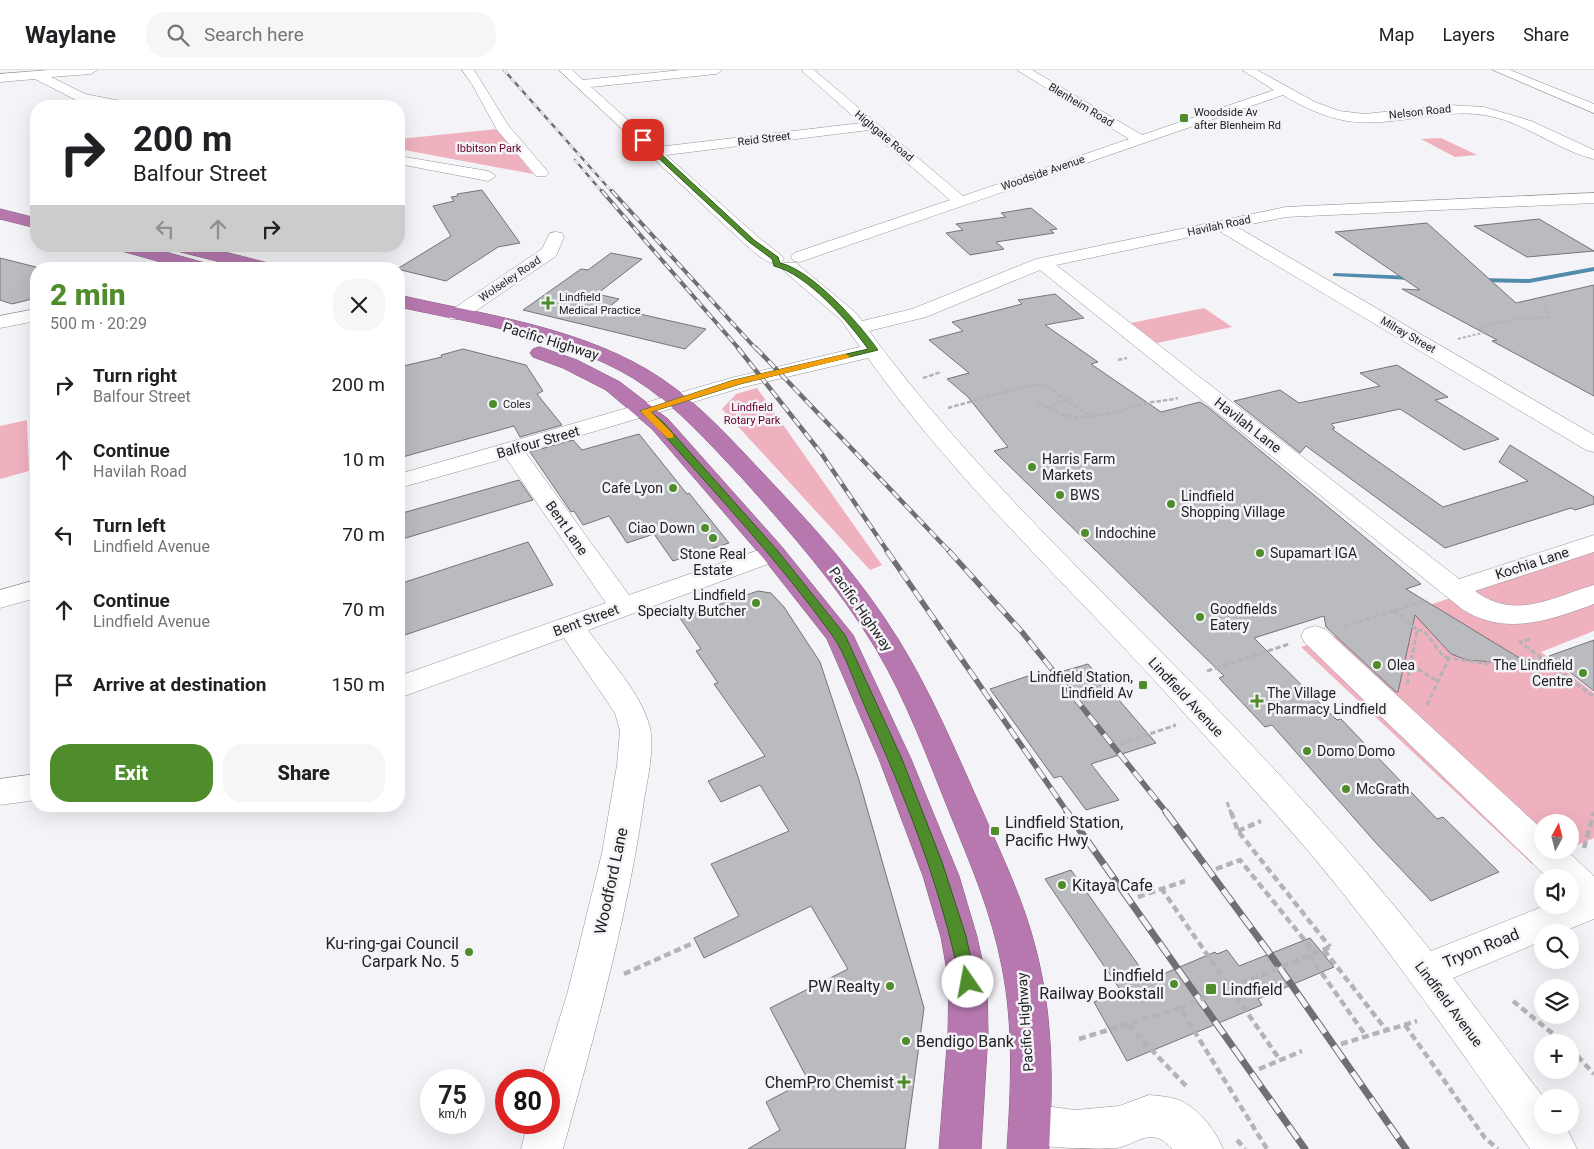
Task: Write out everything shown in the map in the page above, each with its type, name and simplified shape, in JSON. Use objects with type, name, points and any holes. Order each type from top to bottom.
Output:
[{"type":"highway","points":[[0,202],[30,210]]},
{"type":"highway","points":[[0,214],[30,222]]},
{"type":"highway","points":[[145,252],[180,262]]},
{"type":"highway","points":[[203,252],[243,262]]},
{"type":"highway","name":"Pacific Highway","points":[[405,302],[553,339],[594,352],[639,373],[693,413],[757,481],[844,581],[887,644],[919,704],[1000,895],[1014,935],[1025,982],[1029,1037],[1029,1137]]},
{"type":"highway","name":"Pacific Highway","points":[[405,319],[554,357],[613,386],[660,424],[773,553],[839,635],[895,759],[941,876],[959,936],[968,982],[968,1033],[960,1149]]},
{"type":"street","points":[[0,78],[91,70]]},
{"type":"street","points":[[468,70],[478,83],[502,127],[541,173]]},
{"type":"street","name":"Lindfield Avenue","points":[[565,70],[752,241],[789,261],[837,306],[858,328],[874,350],[912,384],[978,480],[1173,682],[1322,843],[1424,971],[1556,1149]]},
{"type":"street","points":[[580,84],[716,70]]},
{"type":"street","name":"Highgate Road","points":[[807,70],[960,201]]},
{"type":"street","name":"Blenheim Road","points":[[1023,70],[1140,140]]},
{"type":"street","name":"Nelson Road","points":[[1248,70],[1327,111],[1354,118],[1447,108],[1491,112],[1510,118],[1593,154]]},
{"type":"street","points":[[1499,70],[1594,109]]},
{"type":"street","points":[[37,74],[81,97],[96,100]]},
{"type":"street","name":"Woodside Avenue","points":[[789,261],[1286,90]]},
{"type":"street","name":"Reid Street","points":[[655,152],[872,126]]},
{"type":"street","points":[[405,161],[488,176]]},
{"type":"street","name":"Havilah Road","points":[[858,328],[918,313],[1042,263],[1221,225],[1310,209],[1594,198]]},
{"type":"street","name":"Milray Street","points":[[1221,225],[1594,444]]},
{"type":"street","name":"Wolseley Road","points":[[458,315],[550,252],[556,237]]},
{"type":"street","name":"Havilah Lane","points":[[1042,263],[1461,586],[1482,609],[1499,615],[1520,617],[1594,594]]},
{"type":"street","points":[[6,318],[30,316]]},
{"type":"street","points":[[676,400],[874,350]]},
{"type":"street","points":[[818,363],[845,364],[912,384]]},
{"type":"street","name":"Balfour Street","points":[[405,479],[644,411],[676,400]]},
{"type":"street","name":"Bent Lane","points":[[511,449],[623,607]]},
{"type":"street","name":"Kochia Lane","points":[[1461,586],[1594,543]]},
{"type":"street","name":"Bent Street","points":[[405,685],[773,553]]},
{"type":"street","points":[[1594,562],[1530,589],[1594,575]]},
{"type":"street","points":[[0,599],[30,590]]},
{"type":"street","name":"Woodford Lane","points":[[542,1149],[587,991],[619,853],[635,731],[630,711],[570,626]]},
{"type":"street","points":[[1315,636],[1594,901]]},
{"type":"street","points":[[0,792],[30,789]]},
{"type":"street","name":"Tryon Road","points":[[1424,971],[1476,952],[1594,901]]},
{"type":"street","points":[[1029,1137],[1075,1130],[1119,1127],[1149,1116],[1174,1119],[1202,1149]]},
{"type":"path","points":[[1461,338],[1486,332],[1479,328],[1516,319],[1547,319],[1552,317],[1543,305]]},
{"type":"path","points":[[912,384],[941,372]]},
{"type":"path","points":[[948,408],[1024,387],[1044,384],[1091,417]]},
{"type":"path","points":[[1045,408],[1074,398]]},
{"type":"path","points":[[1038,402],[1045,408],[1065,418],[1091,417],[1116,413],[1146,403],[1181,398]]},
{"type":"path","points":[[1394,610],[1417,630],[1424,631],[1444,657],[1487,664],[1489,660],[1544,660]]},
{"type":"path","points":[[1408,724],[1411,665],[1417,630]]},
{"type":"path","points":[[1539,636],[1520,642],[1594,697]]},
{"type":"path","points":[[1408,724],[1439,682],[1449,658]]},
{"type":"path","points":[[1411,665],[1439,682]]},
{"type":"path","points":[[1120,744],[1177,724]]},
{"type":"path","points":[[1079,1039],[1180,1008],[1330,947],[1238,831],[1227,802]]},
{"type":"path","points":[[1584,850],[1594,812]]},
{"type":"path","points":[[1238,831],[1261,821]]},
{"type":"path","points":[[1216,869],[1240,860],[1315,953]]},
{"type":"path","points":[[1138,897],[1184,881]]},
{"type":"path","points":[[1161,888],[1280,1060]]},
{"type":"path","points":[[587,991],[693,943]]},
{"type":"path","points":[[1324,950],[1387,1030]]},
{"type":"path","points":[[1310,955],[1366,1036]]},
{"type":"path","points":[[1513,1001],[1554,1034]]},
{"type":"path","points":[[1180,1008],[1267,1149]]},
{"type":"path","points":[[1341,1044],[1417,1021]]},
{"type":"path","points":[[1405,1024],[1485,1138],[1498,1149]]},
{"type":"path","points":[[1260,1069],[1302,1051]]},
{"type":"path","points":[[1579,1058],[1594,1074]]},
{"type":"green space","name":"Ibbitson Park","points":[[497,129],[533,174],[405,150],[405,138]]},
{"type":"green space","points":[[1441,138],[1477,155],[1455,157],[1421,139]]},
{"type":"green space","points":[[1204,308],[1232,327],[1157,343],[1131,323]]},
{"type":"green space","name":"Lindfield Rotary Park","points":[[757,388],[882,565],[870,570],[722,409],[736,394]]},
{"type":"green space","points":[[27,420],[29,471],[0,479],[0,426]]},
{"type":"green space","points":[[1594,551],[1594,631],[1541,652],[1594,693],[1594,838],[1579,844],[1579,814],[1534,814],[1534,859],[1544,859],[1532,864],[1301,647]]},
{"type":"building","points":[[482,190],[520,243],[498,247],[446,281],[405,271],[405,264],[451,236],[433,206],[454,201],[451,197],[458,196],[457,194]]},
{"type":"building","points":[[1031,208],[1057,229],[1050,230],[1054,233],[996,242],[1004,249],[970,255],[946,233],[963,230],[956,224],[1006,217],[1001,213]]},
{"type":"building","points":[[1539,219],[1594,251],[1527,257],[1474,226]]},
{"type":"building","points":[[1427,223],[1516,303],[1594,285],[1594,396],[1492,341],[1497,340],[1402,289],[1420,290],[1335,232]]},
{"type":"building","points":[[611,253],[642,259],[597,294],[619,299],[609,307],[706,329],[685,349],[523,310],[581,269],[588,270]]},
{"type":"building","points":[[0,258],[30,266],[30,300],[12,304],[0,300]]},
{"type":"building","points":[[1055,294],[1084,318],[1045,325],[1098,362],[1091,364],[1161,412],[1200,402],[1209,408],[1421,584],[1406,589],[1531,665],[1467,660],[1451,654],[1415,615],[1398,692],[1396,692],[1326,627],[1324,616],[1254,638],[1337,720],[1341,719],[1437,819],[1443,817],[1499,872],[1431,901],[1376,843],[1272,725],[1265,727],[1219,678],[1224,676],[994,451],[1008,447],[968,397],[947,379],[969,373],[929,340],[963,331],[952,322],[1022,304],[1018,300]]},
{"type":"building","points":[[463,349],[526,365],[543,391],[537,394],[562,425],[520,437],[514,426],[405,456],[405,366],[442,357],[441,355]]},
{"type":"building","points":[[1397,365],[1448,397],[1435,400],[1499,439],[1464,450],[1400,409],[1331,424],[1335,428],[1332,429],[1443,507],[1528,481],[1499,462],[1510,445],[1594,497],[1594,504],[1575,510],[1571,508],[1445,548],[1306,446],[1300,453],[1234,401],[1280,390],[1299,403],[1380,386],[1360,373]]},
{"type":"building","points":[[639,434],[729,543],[673,561],[654,534],[627,543],[609,516],[583,525],[574,511],[571,512],[530,452],[573,440],[582,450]]},
{"type":"building","points":[[519,480],[533,500],[405,538],[405,512]]},
{"type":"building","points":[[528,542],[553,585],[405,635],[405,582]]},
{"type":"building","points":[[758,591],[771,593],[784,607],[820,662],[859,780],[924,1008],[905,1149],[748,1149],[780,1130],[766,1102],[808,1080],[770,1008],[848,969],[811,906],[704,958],[694,938],[739,916],[711,864],[789,831],[760,785],[721,802],[708,781],[765,756],[714,684],[718,683],[696,651],[701,649],[680,618]]},
{"type":"building","name":"The Lindfield Centre","points":[[1594,640],[1594,691],[1549,656]]},
{"type":"building","points":[[1088,664],[1156,743],[1091,764],[1119,800],[1086,810],[1061,776],[1054,778],[990,689],[1028,676],[1032,680]]},
{"type":"building","points":[[1071,870],[1149,980],[1215,952],[1217,954],[1227,950],[1239,966],[1310,938],[1334,967],[1258,999],[1262,1005],[1127,1061],[1094,1002],[1121,991],[1045,879]]},
{"type":"waterway","points":[[1480,280],[1529,281],[1594,269]]},
{"type":"waterway","points":[[1335,275],[1412,278]]},
{"type":"railway","points":[[504,70],[613,193]]},
{"type":"railway","points":[[575,160],[603,193]]},
{"type":"railway","points":[[602,191],[740,350]]},
{"type":"railway","points":[[612,191],[757,350]]},
{"type":"railway","points":[[738,348],[821,453],[888,552]]},
{"type":"railway","points":[[756,348],[950,552]]},
{"type":"railway","points":[[887,551],[1068,813]]},
{"type":"railway","points":[[949,551],[1022,632],[1167,813]]},
{"type":"railway","points":[[1067,812],[1305,1149]]},
{"type":"railway","points":[[1166,812],[1268,951],[1406,1149]]},
{"type":"slow traffic","points":[[670,436],[660,424],[644,411],[738,382],[845,356]]},
{"type":"place","name":"Woodside Av after Blenheim Rd","points":[[1184,118]]},
{"type":"place","name":"Lindfield Medical Practice","points":[[548,303]]},
{"type":"place","name":"Coles","points":[[493,404]]},
{"type":"place","name":"Harris Farm Markets","points":[[1032,467]]},
{"type":"place","name":"Cafe Lyon","points":[[673,488]]},
{"type":"place","name":"BWS","points":[[1060,495]]},
{"type":"place","name":"Lindfield Shopping Village","points":[[1171,504]]},
{"type":"place","name":"Ciao Down","points":[[705,528]]},
{"type":"place","name":"Indochine","points":[[1085,533]]},
{"type":"place","name":"Stone Real Estate","points":[[713,538]]},
{"type":"place","name":"Supamart IGA","points":[[1260,553]]},
{"type":"place","name":"Lindfield Specialty Butcher","points":[[756,603]]},
{"type":"place","name":"Goodfields Eatery","points":[[1200,617]]},
{"type":"place","name":"Olea","points":[[1377,665]]},
{"type":"place","name":"The Lindfield Centre","points":[[1583,673]]},
{"type":"place","name":"Lindfield Station, Lindfield Av","points":[[1143,685]]},
{"type":"place","name":"The Village Pharmacy Lindfield","points":[[1257,701]]},
{"type":"place","name":"Domo Domo","points":[[1307,751]]},
{"type":"place","name":"McGrath","points":[[1346,789]]},
{"type":"place","name":"Lindfield Station, Pacific Hwy","points":[[995,831]]},
{"type":"place","name":"Kitaya Cafe","points":[[1062,885]]},
{"type":"place","name":"Ku-ring-gai Council Carpark No. 5","points":[[469,952]]},
{"type":"place","name":"Lindfield Railway Bookstall","points":[[1174,984]]},
{"type":"place","name":"PW Realty","points":[[890,986]]},
{"type":"place","name":"Lindfield","points":[[1211,989]]},
{"type":"place","name":"Bendigo Bank","points":[[906,1041]]},
{"type":"place","name":"ChemPro Chemist","points":[[904,1082]]},
{"type":"route","points":[[643,140],[752,241],[775,258],[774,261],[777,265],[790,267],[848,316],[874,350],[738,382],[644,411],[660,424],[773,553],[839,635],[895,759],[941,876],[959,936],[968,982]]}]
